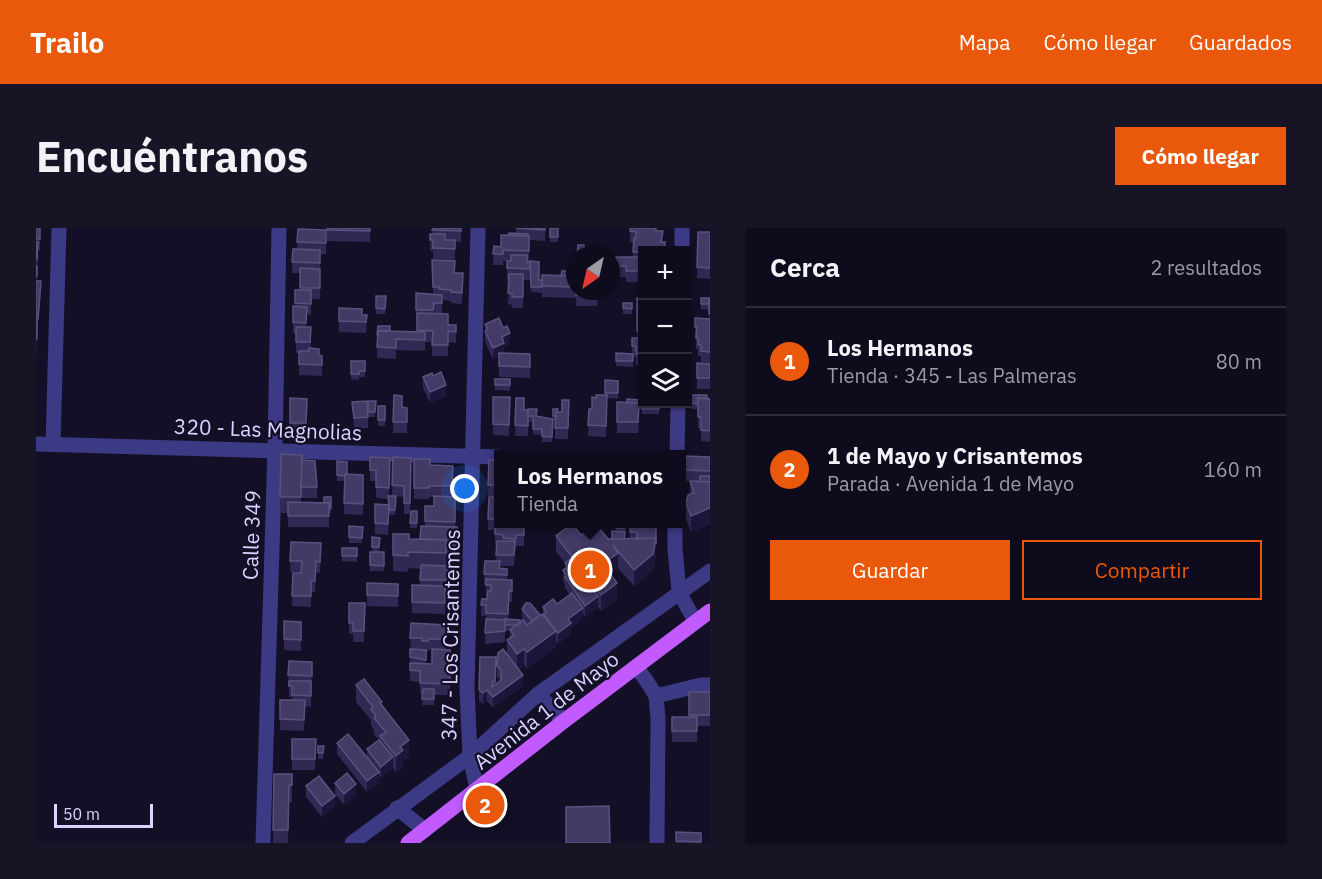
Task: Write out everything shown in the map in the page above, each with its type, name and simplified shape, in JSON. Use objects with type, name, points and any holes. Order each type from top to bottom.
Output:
[{"type":"main road","name":"Avenida 1 de Mayo","points":[[408,843],[710,611]]},
{"type":"street","points":[[53,444],[59,228]]},
{"type":"street","name":"Calle 349","points":[[263,843],[279,228]]},
{"type":"street","name":"347 - Los Crisantemos","points":[[477,789],[470,756],[467,688],[478,228]]},
{"type":"street","points":[[682,228],[682,246]]},
{"type":"street","points":[[677,450],[678,408]]},
{"type":"street","name":"320 - Las Magnolias","points":[[36,444],[494,457]]},
{"type":"street","points":[[675,528],[679,592],[695,621]]},
{"type":"street","points":[[352,843],[470,756],[538,694],[710,571]]},
{"type":"street","points":[[636,667],[656,696],[658,718],[657,843]]},
{"type":"street","points":[[656,696],[710,685]]},
{"type":"street","points":[[538,694],[564,721]]},
{"type":"street","points":[[397,808],[425,830]]},
{"type":"building","points":[[36,228],[40,228],[40,239],[36,239]]},
{"type":"building","points":[[327,228],[370,228],[370,231],[327,230]]},
{"type":"building","points":[[433,228],[461,228],[461,231],[432,230]]},
{"type":"building","points":[[516,228],[545,228],[545,230]]},
{"type":"building","points":[[550,228],[558,228],[558,237],[550,237]]},
{"type":"building","points":[[630,228],[656,228],[656,231],[663,231],[661,242],[665,242],[665,246],[638,246],[638,252],[633,252],[636,232],[630,231]]},
{"type":"building","points":[[298,229],[326,230],[326,243],[297,242]]},
{"type":"building","points":[[698,232],[710,232],[710,268],[697,267]]},
{"type":"building","points":[[509,233],[528,234],[528,236],[509,235]]},
{"type":"building","points":[[430,234],[445,234],[445,240],[455,240],[455,249],[433,248]]},
{"type":"building","points":[[501,235],[529,236],[529,251],[503,250],[503,254],[493,254],[494,246],[501,247]]},
{"type":"building","points":[[36,242],[38,242],[37,260],[36,260]]},
{"type":"building","points":[[293,249],[320,250],[320,263],[292,262]]},
{"type":"building","points":[[511,255],[527,255],[530,269],[507,268],[507,261],[511,261]]},
{"type":"building","points":[[620,257],[638,257],[638,271],[626,271],[626,266],[620,266]]},
{"type":"building","points":[[432,260],[455,261],[454,273],[463,273],[462,293],[433,287]]},
{"type":"building","points":[[530,261],[539,262],[539,280],[542,280],[542,287],[531,287]]},
{"type":"building","points":[[300,268],[320,269],[320,288],[300,288]]},
{"type":"building","points":[[509,274],[523,274],[523,297],[512,297],[512,294],[508,293]]},
{"type":"building","points":[[542,275],[566,276],[566,287],[542,286]]},
{"type":"building","points":[[36,281],[41,281],[38,319],[36,319]]},
{"type":"building","points":[[295,290],[311,290],[311,304],[295,303]]},
{"type":"building","points":[[416,293],[442,295],[442,303],[434,303],[433,310],[416,310]]},
{"type":"building","points":[[376,296],[386,296],[385,309],[376,308]]},
{"type":"building","points":[[637,298],[638,298],[638,331]]},
{"type":"building","points":[[701,298],[710,298],[709,304],[701,304]]},
{"type":"building","points":[[623,303],[632,303],[632,309],[623,308]]},
{"type":"building","points":[[293,306],[307,307],[306,323],[293,322]]},
{"type":"building","points":[[339,308],[362,309],[362,315],[367,315],[366,322],[339,321]]},
{"type":"building","points":[[417,313],[448,314],[448,325],[456,325],[456,332],[448,331],[448,345],[432,345],[433,331],[417,330]]},
{"type":"building","points":[[499,318],[503,328],[507,326],[510,333],[502,337],[504,343],[493,348],[485,331],[488,329],[485,324]]},
{"type":"building","points":[[695,318],[710,319],[710,352],[701,351],[701,345],[698,345]]},
{"type":"building","points":[[378,326],[390,326],[390,331],[378,331],[377,335]]},
{"type":"building","points":[[296,327],[311,327],[310,342],[296,342]]},
{"type":"building","points":[[378,331],[425,332],[425,340],[396,339],[396,348],[377,347]]},
{"type":"building","points":[[632,338],[638,338],[638,354],[636,354],[636,346],[632,346]]},
{"type":"building","points":[[309,348],[319,349],[322,365],[299,364],[299,351],[309,351]]},
{"type":"building","points":[[499,353],[530,354],[530,367],[499,366]]},
{"type":"building","points":[[616,353],[633,354],[633,361],[616,361]]},
{"type":"building","points":[[351,361],[365,361],[365,371],[351,374]]},
{"type":"building","points":[[697,363],[710,364],[710,378],[697,378]]},
{"type":"building","points":[[441,372],[446,385],[430,392],[423,377]]},
{"type":"building","points":[[495,379],[510,379],[510,385],[495,385]]},
{"type":"building","points":[[605,380],[618,381],[618,393],[605,393]]},
{"type":"building","points":[[394,395],[402,396],[402,407],[407,408],[407,422],[393,422]]},
{"type":"building","points":[[596,395],[607,395],[606,426],[588,425],[592,397],[596,398]]},
{"type":"building","points":[[692,395],[707,395],[707,398],[698,398],[698,404],[692,403]]},
{"type":"building","points":[[493,397],[510,397],[509,425],[493,424]]},
{"type":"building","points":[[290,398],[307,399],[306,423],[290,423]]},
{"type":"building","points":[[516,398],[524,398],[524,410],[528,410],[528,426],[515,425]]},
{"type":"building","points":[[698,398],[710,399],[710,431],[701,430]]},
{"type":"building","points":[[627,399],[638,400],[638,403],[627,403]]},
{"type":"building","points":[[562,400],[569,400],[568,428],[555,428],[556,412],[562,412]]},
{"type":"building","points":[[367,401],[368,417],[354,418],[352,402]]},
{"type":"building","points":[[368,401],[376,401],[375,412],[368,412]]},
{"type":"building","points":[[617,402],[638,403],[638,422],[617,422]]},
{"type":"building","points":[[378,406],[385,406],[385,420],[378,420]]},
{"type":"building","points":[[528,409],[537,409],[536,416],[553,419],[552,437],[542,436],[542,429],[533,429],[533,416],[528,416]]},
{"type":"building","points":[[553,409],[558,409],[556,416],[553,416]]},
{"type":"building","points":[[281,454],[302,455],[301,497],[280,497]]},
{"type":"building","points":[[686,456],[710,457],[710,471],[686,470]]},
{"type":"building","points":[[370,457],[390,458],[389,488],[376,487],[376,470],[370,470]]},
{"type":"building","points":[[393,457],[411,458],[410,503],[404,503],[404,486],[392,485]]},
{"type":"building","points":[[414,459],[430,459],[430,465],[453,466],[452,486],[414,488]]},
{"type":"building","points":[[302,460],[315,461],[317,487],[301,487]]},
{"type":"building","points":[[489,460],[494,460],[494,485],[488,485]]},
{"type":"building","points":[[337,461],[347,462],[345,476],[337,475]]},
{"type":"building","points":[[345,474],[363,475],[363,504],[344,503]]},
{"type":"building","points":[[700,476],[710,476],[710,482],[700,482]]},
{"type":"building","points":[[690,481],[710,482],[710,508],[691,516],[686,503],[688,495],[694,493]]},
{"type":"building","points":[[388,496],[396,496],[395,510],[389,510]]},
{"type":"building","points":[[434,496],[455,497],[455,522],[425,521],[425,506],[434,506]]},
{"type":"building","points":[[324,497],[331,497],[331,508],[329,508],[329,503],[324,503]]},
{"type":"building","points":[[489,497],[494,497],[494,519],[488,519]]},
{"type":"building","points":[[288,502],[329,503],[329,516],[288,516]]},
{"type":"building","points":[[375,504],[389,505],[388,524],[375,523]]},
{"type":"building","points":[[411,511],[417,511],[417,523],[410,523]]},
{"type":"building","points":[[349,526],[363,527],[362,538],[349,537]]},
{"type":"building","points":[[421,526],[457,527],[456,545],[446,545],[446,540],[420,539]]},
{"type":"building","points":[[495,528],[524,528],[524,535],[516,535],[516,539],[503,538],[503,535],[495,534]]},
{"type":"building","points":[[567,528],[575,528],[581,535],[591,528],[599,528],[608,539],[656,538],[653,554],[634,570],[613,545],[618,553],[603,564],[617,583],[601,595],[556,536]]},
{"type":"building","points":[[630,528],[656,528],[656,538],[637,539],[637,532],[630,532]]},
{"type":"building","points":[[612,531],[625,532],[624,539],[612,539]]},
{"type":"building","points":[[393,534],[409,534],[409,539],[446,540],[446,553],[408,552],[408,556],[393,555]]},
{"type":"building","points":[[372,537],[380,538],[379,547],[372,547]]},
{"type":"building","points":[[497,541],[515,541],[514,555],[496,555]]},
{"type":"building","points":[[291,542],[321,543],[320,562],[316,561],[315,581],[311,581],[311,596],[292,596],[293,573],[301,573],[302,561],[290,561]]},
{"type":"building","points":[[342,548],[357,548],[357,556],[342,556]]},
{"type":"building","points":[[370,552],[384,552],[384,566],[370,565]]},
{"type":"building","points":[[570,559],[598,596],[585,606],[565,577],[567,576],[563,570],[568,567],[565,563]]},
{"type":"building","points":[[485,561],[500,561],[499,568],[507,569],[507,575],[484,574]]},
{"type":"building","points":[[421,565],[448,566],[447,580],[420,580]]},
{"type":"building","points":[[486,579],[512,580],[508,614],[486,613],[486,605],[481,605],[482,599],[487,599],[491,585],[486,585]]},
{"type":"building","points":[[367,583],[398,584],[398,596],[367,595]]},
{"type":"building","points":[[412,585],[445,586],[445,603],[412,602]]},
{"type":"building","points":[[572,593],[583,608],[568,619],[571,623],[558,633],[544,614],[546,612],[543,607],[553,599],[557,604]]},
{"type":"building","points":[[349,603],[365,603],[364,631],[353,631],[353,623],[349,623]]},
{"type":"building","points":[[526,603],[530,603],[540,615],[532,621],[522,609]]},
{"type":"building","points":[[542,614],[556,631],[527,652],[524,649],[517,654],[507,640],[514,635],[510,630],[523,620],[527,625]]},
{"type":"building","points":[[486,619],[505,620],[505,631],[485,633]]},
{"type":"building","points":[[505,619],[520,620],[520,623],[505,625]]},
{"type":"building","points":[[284,621],[301,622],[301,640],[284,639]]},
{"type":"building","points":[[411,623],[446,625],[446,639],[422,641],[422,638],[410,638]]},
{"type":"building","points":[[410,649],[426,650],[426,660],[410,657]]},
{"type":"building","points":[[432,649],[450,650],[450,684],[420,683],[420,671],[410,670],[410,663],[432,664]]},
{"type":"building","points":[[503,649],[523,675],[493,697],[487,690],[483,693],[479,690],[480,657],[496,657],[495,682],[493,681],[492,687],[501,680],[501,670],[497,666],[498,653]]},
{"type":"building","points":[[289,661],[312,662],[312,676],[288,675]]},
{"type":"building","points":[[364,679],[409,740],[400,747],[403,750],[396,756],[380,736],[386,732],[374,718],[376,716],[371,709],[373,707],[356,685]]},
{"type":"building","points":[[289,681],[311,681],[311,696],[292,695],[292,686],[289,686]]},
{"type":"building","points":[[423,689],[434,689],[434,699],[422,699]]},
{"type":"building","points":[[689,692],[710,692],[710,715],[689,715]]},
{"type":"building","points":[[280,700],[305,700],[304,720],[280,719]]},
{"type":"building","points":[[672,717],[697,717],[697,731],[672,731]]},
{"type":"building","points":[[348,734],[379,772],[367,781],[337,743]]},
{"type":"building","points":[[292,739],[316,739],[315,759],[292,759]]},
{"type":"building","points":[[379,740],[393,757],[381,767],[367,749]]},
{"type":"building","points":[[318,746],[324,746],[323,753],[318,753]]},
{"type":"building","points":[[347,773],[356,784],[344,794],[335,783]]},
{"type":"building","points":[[274,774],[292,774],[292,785],[289,785],[288,830],[273,830]]},
{"type":"building","points":[[319,776],[335,796],[322,806],[306,786]]},
{"type":"building","points":[[609,806],[610,843],[566,843],[566,807]]},
{"type":"building","points":[[676,832],[701,833],[701,842],[676,841]]},
{"type":"place","name":"Los Hermanos","points":[[590,570]]},
{"type":"place","name":"1 de Mayo y Crisantemos","points":[[485,805]]}]
